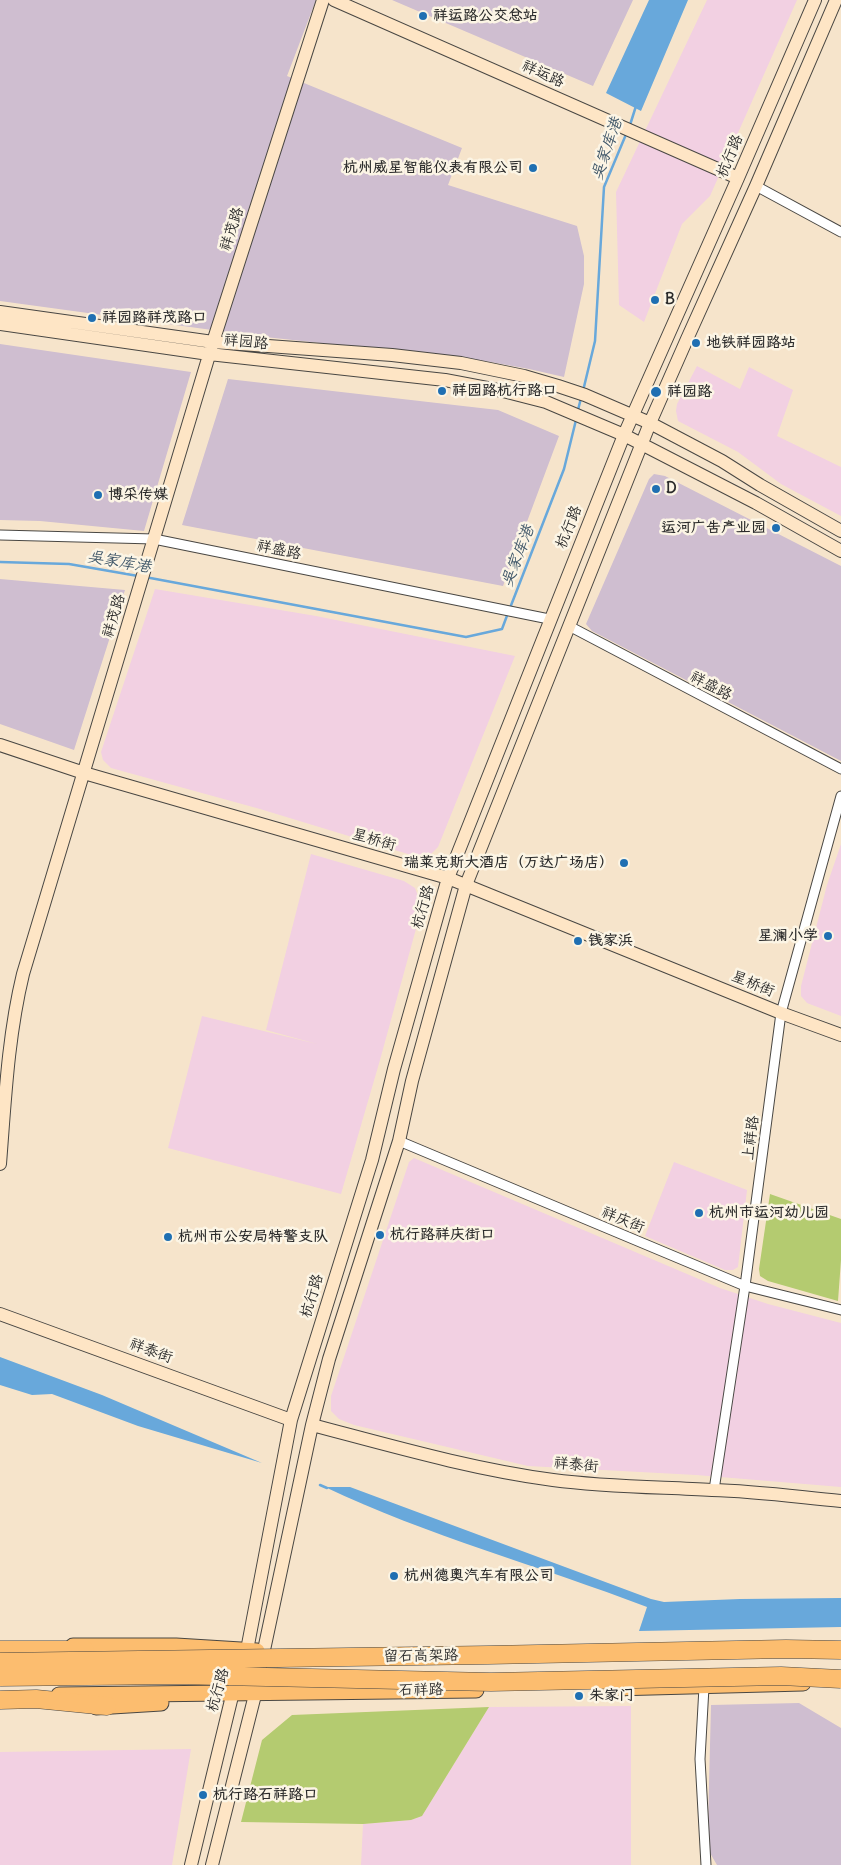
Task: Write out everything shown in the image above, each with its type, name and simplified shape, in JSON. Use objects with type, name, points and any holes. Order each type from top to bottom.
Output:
[{"type":"highway","points":[[0,1649],[85,1650]]},
{"type":"highway","name":"留石高架路","points":[[0,1662],[786,1649],[841,1650]]},
{"type":"highway","name":"留石高架路","points":[[0,1677],[177,1675],[491,1682],[841,1674]]},
{"type":"highway","name":"留石高架路","points":[[781,1676],[841,1679]]},
{"type":"highway","points":[[0,1700],[36,1699],[70,1702],[106,1700]]},
{"type":"main road","name":"祥茂路","points":[[0,1164],[10,1045],[23,974],[211,348],[323,0]]},
{"type":"main road","name":"祥运路","points":[[334,0],[738,178]]},
{"type":"main road","name":"杭行路","points":[[191,1865],[233,1692],[247,1650],[291,1420],[372,1160],[394,1069],[448,878],[549,619],[624,435],[815,0]]},
{"type":"main road","points":[[212,1865],[256,1692],[312,1426],[329,1359],[399,1141],[412,1081],[466,885],[650,423],[756,186],[836,0]]},
{"type":"main road","name":"祥园路","points":[[0,312],[211,348],[392,355],[461,363],[524,376],[558,386],[650,423],[722,461],[760,485],[841,530]]},
{"type":"main road","name":"祥园路","points":[[0,324],[211,348],[445,380],[471,384],[546,402],[642,444],[841,551]]},
{"type":"main road","name":"星桥街","points":[[0,745],[84,773],[448,878],[841,1035]]},
{"type":"main road","name":"祥泰街","points":[[0,1314],[291,1420]]},
{"type":"main road","name":"祥泰街","points":[[312,1426],[448,1460],[553,1480],[624,1487],[714,1490],[841,1501]]},
{"type":"main road","points":[[0,1649],[121,1645],[176,1646],[263,1652],[841,1644]]},
{"type":"main road","points":[[85,1650],[162,1651],[176,1646]]},
{"type":"main road","name":"石祥路","points":[[106,1700],[202,1700],[233,1692],[704,1687],[793,1684],[841,1679]]},
{"type":"main road","points":[[0,1695],[106,1700]]},
{"type":"main road","points":[[0,1708],[106,1700]]},
{"type":"street","points":[[756,186],[841,232]]},
{"type":"street","name":"祥盛路","points":[[0,535],[152,545],[549,619]]},
{"type":"street","name":"祥盛路","points":[[569,626],[841,769]]},
{"type":"street","name":"上祥路","points":[[714,1490],[745,1286],[781,1012],[841,796]]},
{"type":"street","name":"祥庆街","points":[[399,1141],[745,1286],[841,1310]]},
{"type":"street","points":[[704,1687],[700,1758],[706,1865]]},
{"type":"shaded area","points":[[0,0],[316,0],[287,76],[462,148],[448,185],[577,226],[584,256],[584,284],[564,377],[485,361],[256,336],[0,301]]},
{"type":"shaded area","points":[[392,0],[633,0],[593,86]]},
{"type":"shaded area","points":[[707,0],[797,0],[710,196],[682,224],[644,322],[619,305],[616,192]]},
{"type":"shaded area","points":[[0,344],[191,372],[144,531],[40,521],[0,520]]},
{"type":"shaded area","points":[[697,366],[740,389],[749,367],[793,390],[777,436],[841,467],[841,516],[781,484],[738,452],[678,421],[677,404]]},
{"type":"shaded area","points":[[228,379],[498,410],[559,436],[503,586],[182,525]]},
{"type":"shaded area","points":[[654,474],[665,476],[841,566],[841,761],[592,631],[586,624],[649,479]]},
{"type":"shaded area","points":[[0,579],[125,590],[74,750],[0,724]]},
{"type":"shaded area","points":[[155,589],[316,616],[515,656],[438,847],[431,854],[421,858],[260,809],[111,768],[103,760],[101,752]]},
{"type":"shaded area","name":"星澜小学","points":[[841,844],[841,1016],[807,1003],[801,996],[801,986],[827,885]]},
{"type":"shaded area","points":[[311,854],[404,881],[415,888],[422,907],[341,1194],[168,1148],[202,1016],[317,1044],[266,1030]]},
{"type":"shaded area","points":[[414,1158],[720,1288],[768,1304],[841,1323],[841,1487],[696,1475],[528,1466],[354,1425],[339,1419],[331,1411],[331,1396],[409,1162]]},
{"type":"shaded area","name":"杭州市运河幼儿园","points":[[674,1162],[747,1190],[738,1267],[733,1270],[725,1270],[645,1236]]},
{"type":"shaded area","points":[[799,1703],[841,1728],[841,1865],[717,1865],[710,1853],[708,1825],[711,1705]]},
{"type":"shaded area","points":[[631,1706],[631,1865],[361,1865],[363,1824],[411,1820],[422,1816],[489,1707]]},
{"type":"shaded area","points":[[191,1749],[172,1865],[0,1865],[0,1752]]},
{"type":"green space","points":[[770,1194],[841,1219],[838,1301],[768,1281],[760,1276],[759,1269]]},
{"type":"green space","points":[[489,1707],[422,1816],[411,1820],[363,1824],[241,1822],[262,1740],[292,1715]]},
{"type":"water","points":[[649,0],[688,0],[641,111],[606,93]]},
{"type":"water","points":[[0,1357],[102,1395],[262,1463],[138,1426],[52,1394],[32,1395],[0,1385]]},
{"type":"water","points":[[325,1487],[350,1487],[651,1599],[664,1602],[841,1598],[841,1627],[639,1631],[647,1607],[444,1536],[364,1505]]},
{"type":"waterway","name":"吴家库港","points":[[630,125],[636,106]]},
{"type":"waterway","name":"吴家库港","points":[[583,391],[595,341],[604,187],[627,132]]},
{"type":"waterway","name":"吴家库港","points":[[578,410],[581,398]]},
{"type":"waterway","name":"吴家库港","points":[[510,608],[564,469],[576,420]]},
{"type":"waterway","name":"吴家库港","points":[[0,562],[69,564],[138,576]]},
{"type":"waterway","name":"吴家库港","points":[[145,577],[466,637],[502,629],[508,613]]},
{"type":"waterway","points":[[320,1485],[327,1488]]},
{"type":"place","name":"祥运路公交总站","points":[[423,16]]},
{"type":"place","name":"杭州威星智能仪表有限公司","points":[[533,168]]},
{"type":"place","name":"B","points":[[655,300]]},
{"type":"place","name":"祥园路祥茂路口","points":[[92,318]]},
{"type":"place","name":"地铁祥园路站","points":[[696,343]]},
{"type":"place","name":"祥园路杭行路口","points":[[442,391]]},
{"type":"place","name":"祥园路","points":[[656,392]]},
{"type":"place","name":"D","points":[[656,489]]},
{"type":"place","name":"博采传媒","points":[[98,495]]},
{"type":"place","name":"运河广告产业园","points":[[776,528]]},
{"type":"place","name":"瑞莱克斯大酒店（万达广场店）","points":[[624,863]]},
{"type":"place","name":"星澜小学","points":[[828,936]]},
{"type":"place","name":"钱家浜","points":[[578,941]]},
{"type":"place","name":"杭州市运河幼儿园","points":[[699,1213]]},
{"type":"place","name":"杭行路祥庆街口","points":[[380,1235]]},
{"type":"place","name":"杭州市公安局特警支队","points":[[168,1237]]},
{"type":"place","name":"杭州德奥汽车有限公司","points":[[394,1576]]},
{"type":"place","name":"朱家门","points":[[579,1696]]},
{"type":"place","name":"杭行路石祥路口","points":[[203,1795]]}]
